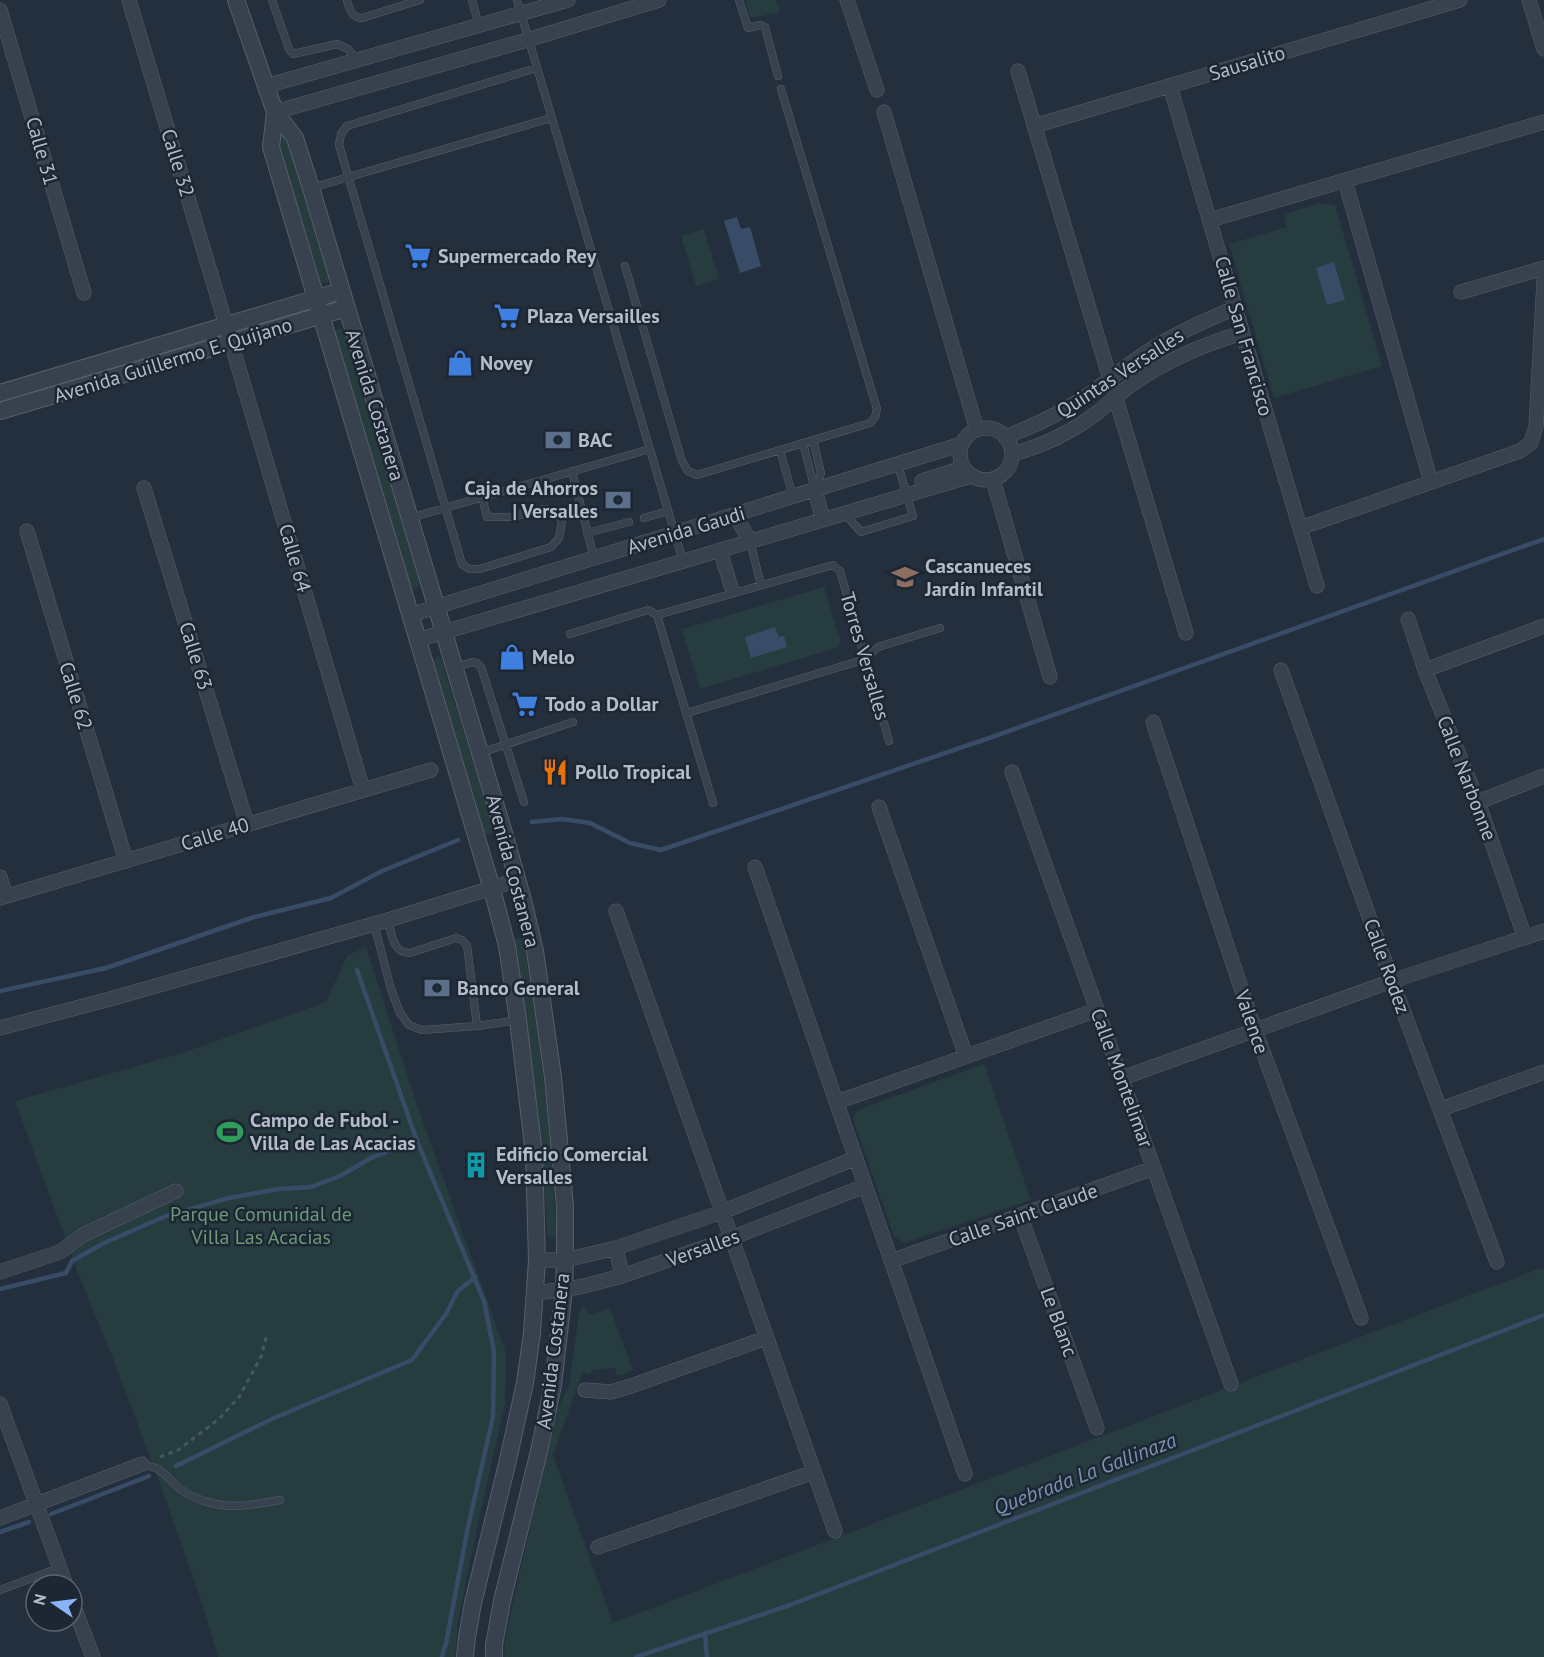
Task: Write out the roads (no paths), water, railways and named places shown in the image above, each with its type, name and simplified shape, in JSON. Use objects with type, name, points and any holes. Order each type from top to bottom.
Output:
[{"type":"street","name":"Calle 32","points":[[129,0],[226,326]]},
{"type":"street","name":"Avenida Costanera","points":[[236,0],[275,112],[295,138],[311,188],[518,880],[535,951],[553,1077],[565,1206],[564,1290],[553,1385],[502,1601],[494,1657]]},
{"type":"street","points":[[266,86],[568,0]]},
{"type":"street","points":[[847,0],[878,90]]},
{"type":"street","name":"Sausalito","points":[[1034,126],[1460,0]]},
{"type":"street","points":[[1529,0],[1544,49]]},
{"type":"street","points":[[275,112],[527,40],[650,1]]},
{"type":"street","name":"Calle 31","points":[[0,10],[84,292]]},
{"type":"street","points":[[1018,71],[1186,633]]},
{"type":"street","name":"Calle San Francisco","points":[[1170,86],[1317,586]]},
{"type":"street","name":"Avenida Costanera","points":[[275,112],[271,147],[492,889],[507,946],[518,1020],[534,1154],[536,1293],[525,1383],[473,1603],[465,1657]]},
{"type":"street","points":[[884,112],[976,430]]},
{"type":"street","points":[[1210,220],[1544,122]]},
{"type":"street","points":[[1345,181],[1431,482]]},
{"type":"street","points":[[1461,292],[1544,268]]},
{"type":"street","points":[[1300,528],[1520,451],[1531,443],[1536,426],[1544,281]]},
{"type":"street","name":"Avenida Guillermo E. Quijano","points":[[0,393],[341,291]]},
{"type":"street","name":"Avenida Guillermo E. Quijano","points":[[0,411],[346,308]]},
{"type":"street","name":"Quintas Versalles","points":[[1005,437],[1066,409],[1145,353],[1174,336],[1235,308]]},
{"type":"street","name":"Calle 64","points":[[226,326],[363,790]]},
{"type":"street","name":"Quintas Versalles","points":[[1012,454],[1043,444],[1071,431],[1144,376],[1182,355],[1242,333]]},
{"type":"street","points":[[992,429],[1005,437],[1012,454],[1004,472],[993,480],[985,480],[967,472],[960,460],[960,452],[968,436],[976,430],[992,429]]},
{"type":"street","name":"Avenida Gaudi","points":[[410,615],[962,444]]},
{"type":"street","name":"Avenida Gaudi","points":[[417,640],[907,495],[967,472]]},
{"type":"street","points":[[993,480],[1050,677]]},
{"type":"street","name":"Calle 63","points":[[144,488],[247,824]]},
{"type":"street","points":[[815,490],[823,520]]},
{"type":"street","points":[[735,515],[750,541]]},
{"type":"street","name":"Calle 62","points":[[27,531],[126,861]]},
{"type":"street","name":"Calle Narbonne","points":[[1408,620],[1425,670],[1478,802],[1525,938]]},
{"type":"street","points":[[1425,670],[1544,626]]},
{"type":"street","name":"Calle Rodez","points":[[1281,670],[1392,981],[1497,1262]]},
{"type":"street","name":"Valence","points":[[1153,722],[1255,1030],[1361,1318]]},
{"type":"street","name":"Calle 40","points":[[3,897],[431,770]]},
{"type":"street","name":"Calle Montelimar","points":[[1012,772],[1231,1384]]},
{"type":"street","points":[[1478,802],[1544,776]]},
{"type":"street","points":[[879,807],[966,1056]]},
{"type":"street","points":[[755,867],[965,1474]]},
{"type":"street","points":[[0,877],[3,897]]},
{"type":"street","points":[[0,1028],[374,924],[518,880]]},
{"type":"street","points":[[616,911],[835,1531]]},
{"type":"street","points":[[1122,1078],[1392,981],[1544,931]]},
{"type":"street","points":[[837,1102],[1097,1010]]},
{"type":"street","points":[[1441,1109],[1544,1072]]},
{"type":"street","name":"Versalles","points":[[537,1260],[565,1260],[616,1248],[722,1212],[856,1158]]},
{"type":"street","name":"Calle Saint Claude","points":[[891,1261],[1154,1168]]},
{"type":"street","name":"Versalles","points":[[536,1293],[564,1290],[622,1276],[732,1238],[865,1186]]},
{"type":"street","points":[[0,1272],[60,1252],[83,1235],[176,1191]]},
{"type":"street","name":"Le Blanc","points":[[1020,1215],[1097,1428]]},
{"type":"street","points":[[616,1248],[622,1276]]},
{"type":"street","points":[[585,1390],[611,1392],[766,1338]]},
{"type":"street","points":[[0,1404],[61,1573]]},
{"type":"street","points":[[0,1518],[141,1464]]},
{"type":"street","points":[[598,1547],[814,1472]]},
{"type":"street","points":[[84,1633],[93,1657]]},
{"type":"lane","points":[[272,0],[289,49],[293,54],[337,44],[348,49],[357,60]]},
{"type":"lane","points":[[347,0],[351,14],[356,18],[362,18],[420,0]]},
{"type":"lane","points":[[472,0],[478,26]]},
{"type":"lane","points":[[516,0],[683,561]]},
{"type":"lane","points":[[739,0],[748,28],[761,25],[765,27],[778,76]]},
{"type":"lane","points":[[482,497],[488,517],[510,517],[544,508],[555,511],[562,521],[559,538],[551,547],[480,569],[469,569],[462,564],[339,145],[341,134],[348,126],[536,68]]},
{"type":"lane","points":[[625,266],[682,461],[688,471],[696,475],[870,423],[877,409],[781,89]]},
{"type":"lane","points":[[311,188],[551,118]]},
{"type":"lane","points":[[813,440],[821,473],[815,490]]},
{"type":"lane","points":[[803,443],[815,490]]},
{"type":"lane","points":[[409,519],[650,448]]},
{"type":"lane","points":[[780,450],[793,497]]},
{"type":"lane","points":[[844,513],[861,532],[913,516],[898,465]]},
{"type":"lane","points":[[572,471],[594,559]]},
{"type":"lane","points":[[644,518],[668,511]]},
{"type":"lane","points":[[587,533],[629,522]]},
{"type":"lane","points":[[657,615],[761,585],[750,541]]},
{"type":"lane","points":[[720,550],[733,593]]},
{"type":"lane","name":"Torres Versalles","points":[[761,585],[833,565],[840,570],[890,741]]},
{"type":"lane","points":[[570,634],[648,610],[657,615],[712,803]]},
{"type":"lane","points":[[687,713],[866,659],[878,647],[940,628]]},
{"type":"lane","points":[[454,668],[472,663],[477,663],[481,667],[524,802]]},
{"type":"lane","points":[[480,753],[573,722]]},
{"type":"lane","points":[[387,920],[397,949],[402,953],[410,953],[456,938],[467,945],[477,1026]]},
{"type":"lane","points":[[374,924],[400,1013],[409,1025],[422,1030],[518,1020]]},
{"type":"lane","points":[[141,1464],[159,1470],[179,1489],[213,1505],[255,1505],[280,1500]]},
{"type":"lane","points":[[0,1590],[59,1568]]},
{"type":"water","points":[[737,217],[741,229],[750,227],[761,266],[740,273],[724,221]]},
{"type":"water","points":[[1334,262],[1345,300],[1327,305],[1316,268]]},
{"type":"water","points":[[775,627],[779,637],[784,636],[787,647],[751,658],[745,637]]},
{"type":"waterway","points":[[532,822],[562,819],[590,823],[630,843],[661,850],[995,736],[1544,539]]},
{"type":"waterway","points":[[0,991],[106,968],[254,917],[331,898],[382,871],[458,840]]},
{"type":"waterway","points":[[357,970],[417,1141],[484,1301],[494,1352],[493,1417],[442,1656]]},
{"type":"waterway","points":[[0,1289],[66,1273],[72,1261],[104,1243],[166,1216],[229,1198],[279,1189],[311,1187],[340,1176],[373,1157],[417,1141]]},
{"type":"waterway","points":[[176,1466],[274,1418],[412,1360],[446,1314],[457,1292],[475,1277]]},
{"type":"waterway","name":"Quebrada La Gallinaza","points":[[636,1657],[790,1605],[1544,1315]]},
{"type":"waterway","points":[[51,1514],[149,1476]]},
{"type":"waterway","points":[[0,1532],[29,1522]]},
{"type":"waterway","points":[[705,1634],[707,1657]]},
{"type":"place","name":"Supermercado Rey","points":[[418,256]]},
{"type":"place","name":"Plaza Versailles","points":[[507,316]]},
{"type":"place","name":"Novey","points":[[460,363]]},
{"type":"place","name":"BAC","points":[[558,440]]},
{"type":"place","name":"Caja de Ahorros | Versalles","points":[[618,500]]},
{"type":"place","name":"Cascanueces Jardín Infantil","points":[[905,577]]},
{"type":"place","name":"Melo","points":[[512,657]]},
{"type":"place","name":"Todo a Dollar","points":[[525,704]]},
{"type":"place","name":"Pollo Tropical","points":[[555,772]]},
{"type":"place","name":"Banco General","points":[[437,988]]},
{"type":"place","name":"Campo de Fubol - Villa de Las Acacias","points":[[230,1132]]},
{"type":"place","name":"Edificio Comercial Versalles","points":[[476,1165]]},
{"type":"park label","name":"Parque Comunidal de Villa Las Acacias","points":[[261,1226]]}]
